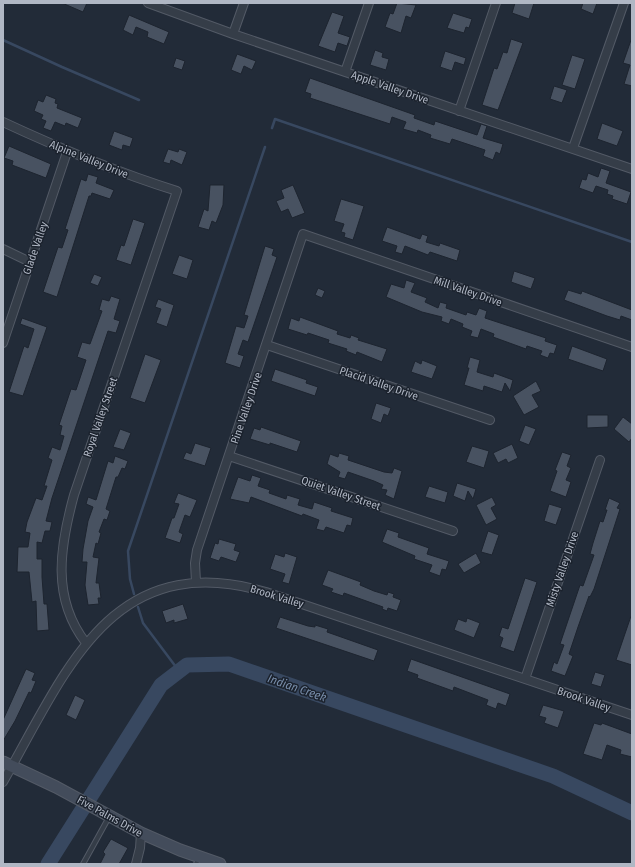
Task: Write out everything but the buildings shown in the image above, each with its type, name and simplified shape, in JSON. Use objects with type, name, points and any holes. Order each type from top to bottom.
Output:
[{"type":"street","name":"Apple Valley Drive","points":[[148,3],[233,34],[632,169]]},
{"type":"street","points":[[233,34],[244,3]]},
{"type":"street","points":[[345,72],[369,3]]},
{"type":"street","points":[[459,110],[496,3]]},
{"type":"street","points":[[573,148],[624,3]]},
{"type":"street","name":"Alpine Valley Drive","points":[[3,122],[67,152],[122,173],[177,191]]},
{"type":"street","name":"Glade Valley","points":[[3,343],[67,152]]},
{"type":"street","name":"Royal Valley Street","points":[[86,643],[72,623],[65,606],[61,561],[64,534],[74,495],[177,191]]},
{"type":"street","name":"Pine Valley Drive","points":[[196,582],[195,564],[197,550],[303,234]]},
{"type":"street","name":"Mill Valley Drive","points":[[303,234],[632,347]]},
{"type":"street","points":[[3,249],[30,262]]},
{"type":"street","name":"Placid Valley Drive","points":[[267,345],[490,420]]},
{"type":"street","name":"Quiet Valley Street","points":[[229,456],[453,531]]},
{"type":"street","name":"Misty Valley Drive","points":[[525,679],[600,460]]},
{"type":"street","name":"Brook Valley","points":[[3,782],[8,764],[62,677],[86,643],[105,623],[122,608],[161,590],[196,582],[214,581],[266,592],[632,715]]},
{"type":"street","name":"Five Palms Drive","points":[[8,764],[73,796],[141,834],[198,860],[220,864]]},
{"type":"street","points":[[136,864],[140,848],[141,834]]},
{"type":"lane","points":[[83,864],[105,814]]},
{"type":"waterway","points":[[3,40],[139,100]]},
{"type":"waterway","points":[[272,128],[275,119],[632,242]]},
{"type":"waterway","points":[[134,594],[130,579],[128,551],[265,147]]},
{"type":"waterway","points":[[138,607],[143,623],[179,671]]},
{"type":"waterway","name":"Indian Creek","points":[[48,864],[161,685],[187,665],[229,664],[553,776],[632,813]]}]
